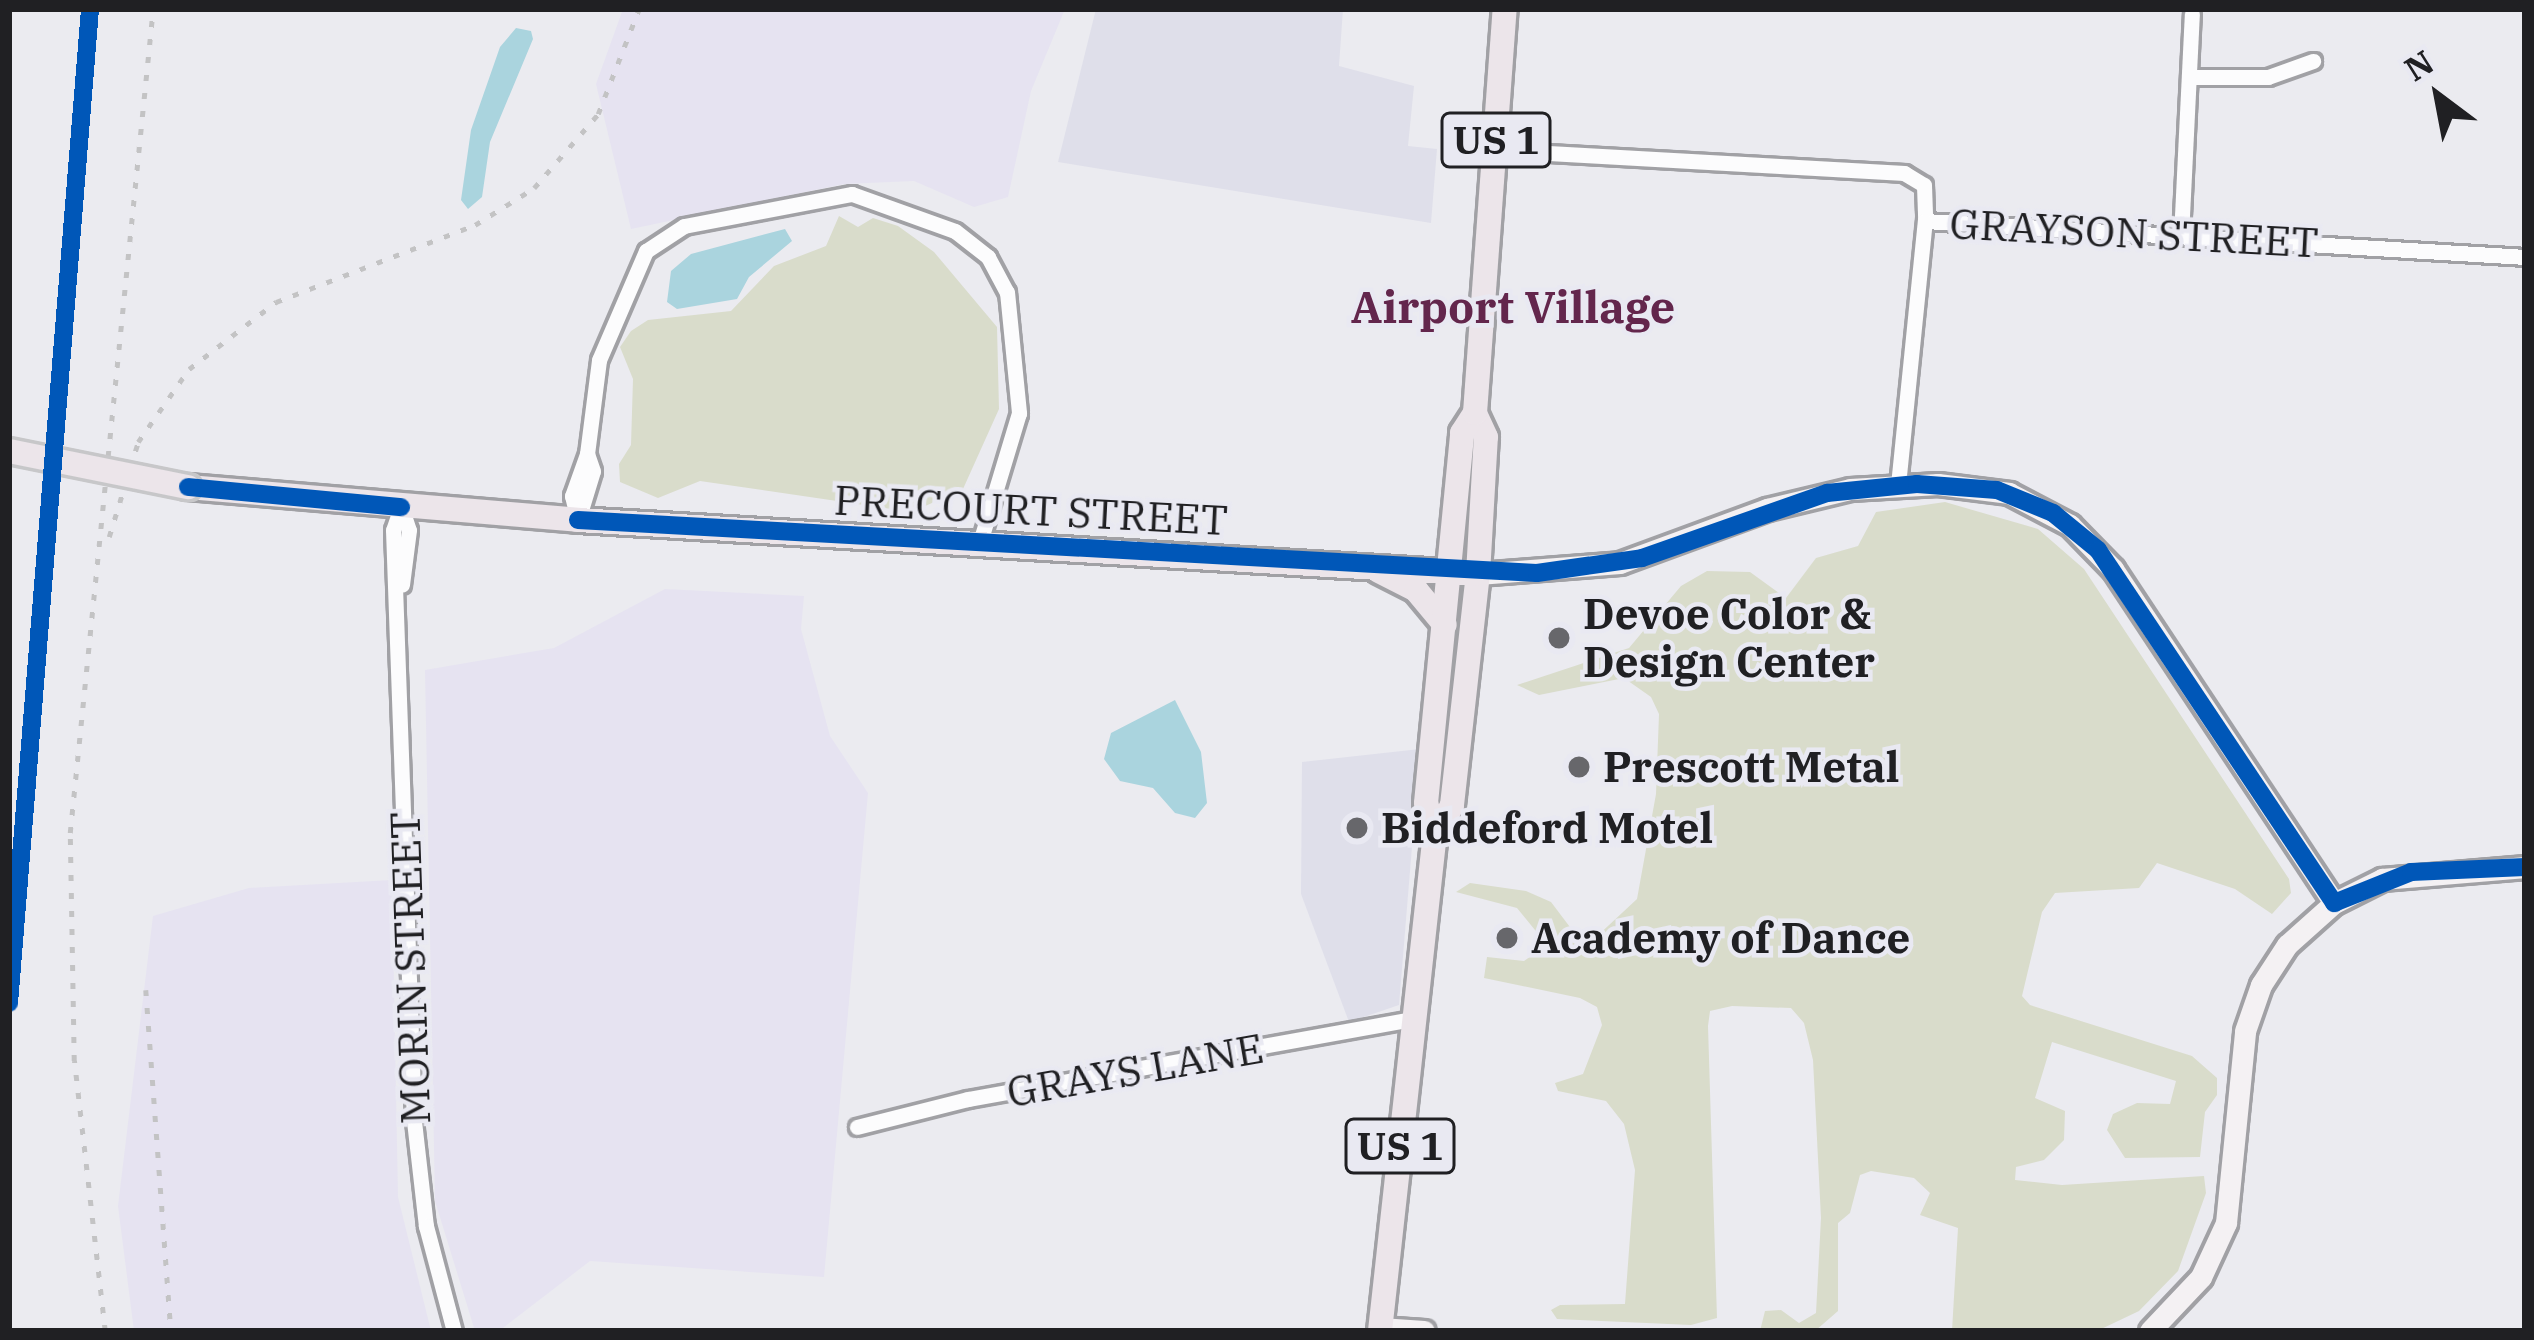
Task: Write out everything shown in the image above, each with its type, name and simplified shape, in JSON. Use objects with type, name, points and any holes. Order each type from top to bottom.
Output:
[{"type":"main road","name":"US 1","points":[[1380,1330],[1435,836],[1426,803],[1462,433],[1474,413],[1505,9]]},
{"type":"main road","name":"US 1","points":[[1435,836],[1452,805],[1478,574],[1486,437],[1474,413]]},
{"type":"main road","name":"PRECOURT STREET","points":[[9,452],[188,488],[401,507],[1478,574]]},
{"type":"main road","points":[[1372,567],[1416,590],[1444,625]]},
{"type":"street","points":[[2181,236],[2192,14]]},
{"type":"street","points":[[2189,77],[2268,77],[2313,61]]},
{"type":"street","name":"GRAYSON STREET","points":[[1495,150],[1904,173],[1924,185],[1924,221],[2525,257]]},
{"type":"street","points":[[578,520],[572,496],[586,454],[607,334],[658,238],[812,196],[878,199],[976,245],[1007,292],[1019,413],[980,542]]},
{"type":"street","points":[[1898,485],[1924,221]]},
{"type":"street","points":[[1478,574],[1620,563],[1808,497],[1898,485],[1996,490],[2040,506],[2085,537],[2334,903]]},
{"type":"street","name":"MORIN STREET","points":[[401,507],[393,530],[400,600],[417,1163],[454,1331]]},
{"type":"street","points":[[2150,1331],[2201,1277],[2226,1223],[2242,1048],[2258,991],[2287,944],[2334,903],[2411,872],[2525,867]]},
{"type":"street","name":"GRAYS LANE","points":[[857,1127],[968,1099],[1414,1019]]},
{"type":"street","points":[[1380,1330],[1424,1331]]},
{"type":"shaded area","points":[[623,9],[1065,9],[1031,91],[1008,197],[974,207],[914,181],[844,184],[631,229],[596,84]]},
{"type":"shaded area","points":[[1096,9],[1343,9],[1339,66],[1414,86],[1408,146],[1437,149],[1431,223],[1058,162]]},
{"type":"shaded area","points":[[665,589],[804,596],[801,629],[830,736],[868,793],[824,1277],[590,1261],[499,1331],[475,1331],[435,1201],[425,670],[554,648]]},
{"type":"shaded area","name":"Biddeford Motel","points":[[1420,749],[1399,1005],[1349,1022],[1301,894],[1302,762]]},
{"type":"shaded area","points":[[392,880],[398,1197],[431,1331],[134,1331],[118,1206],[153,916],[249,888]]},
{"type":"green space","points":[[839,216],[858,227],[873,218],[898,226],[934,252],[997,327],[999,409],[963,489],[912,512],[700,481],[658,498],[620,482],[619,464],[631,445],[633,379],[620,347],[631,331],[648,320],[731,311],[774,266],[826,246]]},
{"type":"green space","points":[[1945,502],[2038,529],[2084,569],[2289,879],[2291,893],[2272,914],[2235,889],[2157,863],[2139,888],[2055,893],[2042,912],[2022,996],[2030,1005],[2192,1056],[2217,1078],[2217,1095],[2205,1112],[2200,1157],[2125,1158],[2107,1130],[2113,1114],[2137,1103],[2170,1104],[2176,1081],[2052,1042],[2035,1098],[2065,1111],[2064,1140],[2044,1160],[2016,1167],[2015,1180],[2062,1185],[2204,1176],[2206,1193],[2178,1271],[2139,1311],[2097,1331],[1952,1331],[1958,1228],[1920,1215],[1930,1193],[1914,1178],[1871,1171],[1860,1175],[1850,1213],[1838,1223],[1838,1311],[1815,1331],[1760,1331],[1765,1311],[1781,1310],[1799,1323],[1816,1313],[1821,1218],[1813,1060],[1804,1023],[1791,1008],[1732,1006],[1710,1011],[1708,1026],[1717,1318],[1691,1325],[1557,1319],[1551,1310],[1560,1305],[1625,1304],[1635,1170],[1624,1124],[1606,1101],[1558,1091],[1555,1083],[1583,1074],[1602,1025],[1597,1007],[1580,998],[1484,978],[1487,957],[1524,961],[1537,952],[1539,935],[1517,908],[1456,892],[1470,883],[1526,891],[1551,902],[1582,943],[1594,939],[1637,899],[1656,794],[1659,714],[1651,697],[1624,678],[1539,695],[1517,685],[1629,648],[1681,586],[1707,571],[1750,572],[1786,598],[1816,558],[1858,546],[1876,512]]},
{"type":"water","points":[[516,28],[531,31],[533,39],[490,142],[482,197],[468,209],[461,200],[471,130],[500,47]]},
{"type":"water","points":[[785,229],[792,241],[749,277],[737,299],[677,309],[667,302],[671,271],[691,254]]},
{"type":"water","points":[[1175,700],[1201,752],[1207,803],[1195,818],[1175,813],[1153,788],[1120,781],[1104,759],[1111,733]]},
{"type":"railway","points":[[105,1331],[74,1061],[70,833],[153,9]]},
{"type":"railway","points":[[109,537],[138,442],[189,369],[276,302],[475,225],[534,188],[598,114],[639,9]]},
{"type":"railway","points":[[146,990],[171,1331]]},
{"type":"cycle path","points":[[9,1003],[90,9]]},
{"type":"cycle path","points":[[578,520],[1537,573],[1642,558],[1827,493],[1917,484],[1997,490],[2053,513],[2098,550],[2334,903],[2411,872],[2525,867]]},
{"type":"cycle path","points":[[188,487],[401,507]]},
{"type":"place","name":"Devoe Color & Design Center","points":[[1559,638]]},
{"type":"place","name":"Prescott Metal","points":[[1579,767]]},
{"type":"place","name":"Biddeford Motel","points":[[1357,828]]},
{"type":"place","name":"Academy of Dance","points":[[1507,938]]},
{"type":"district","name":"Airport Village","points":[[1513,307]]}]
